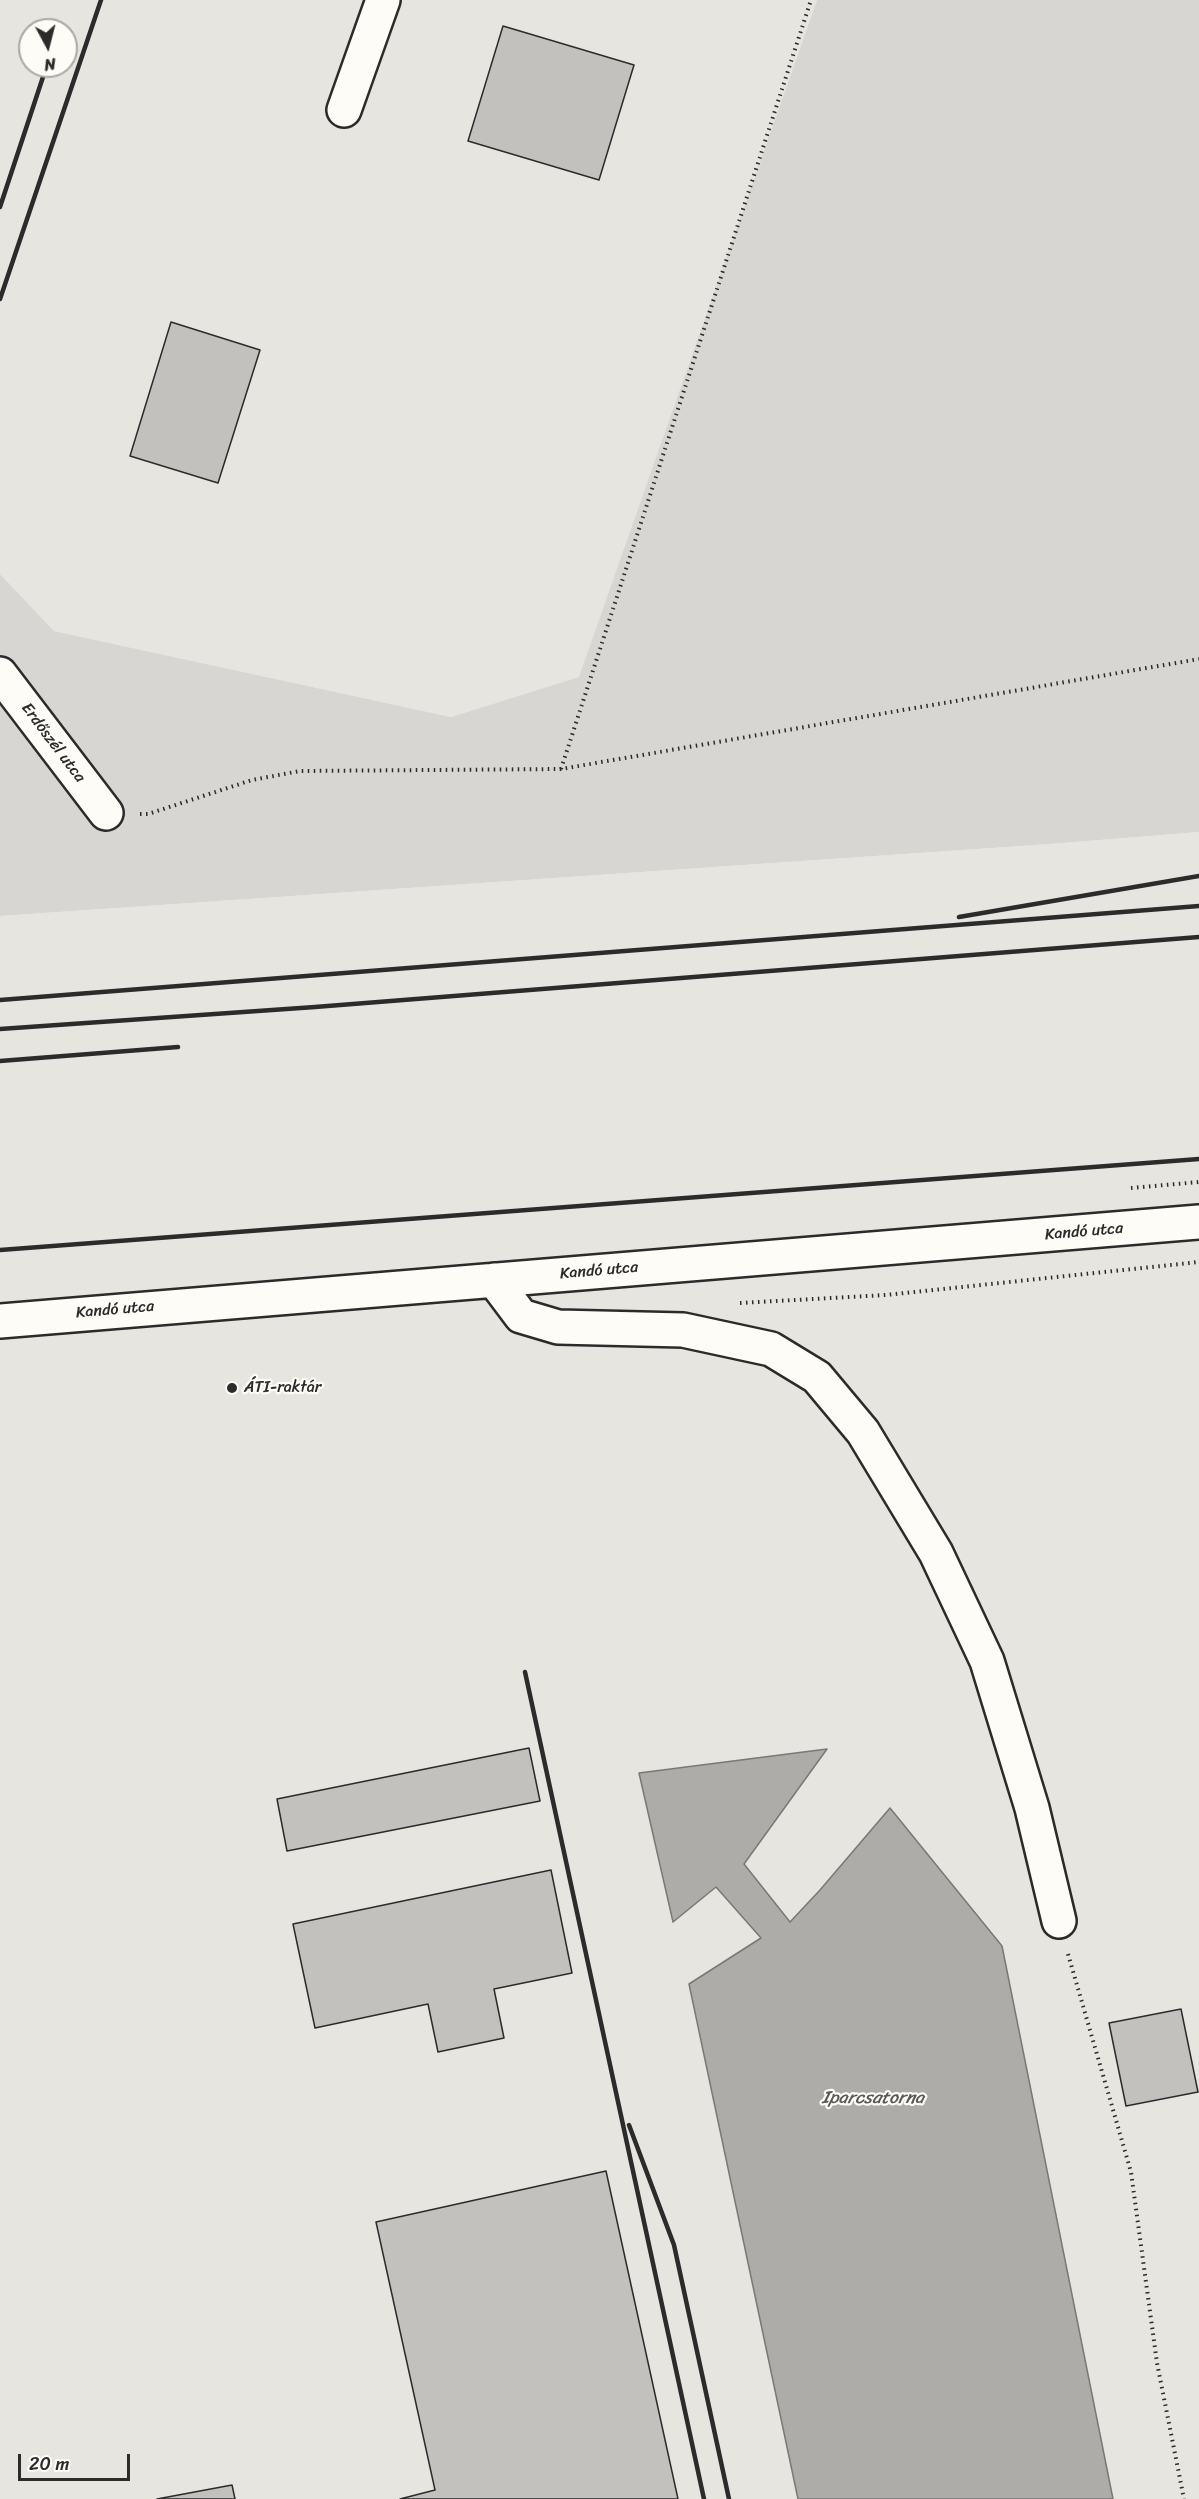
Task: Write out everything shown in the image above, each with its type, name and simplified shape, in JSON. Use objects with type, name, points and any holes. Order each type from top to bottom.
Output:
[{"type":"street","points":[[344,110],[383,0]]},
{"type":"street","name":"Erdőszél utca","points":[[0,674],[106,813]]},
{"type":"street","name":"Kandó utca","points":[[0,1321],[1199,1222]]},
{"type":"street","points":[[494,1280],[521,1316],[558,1327],[683,1330],[771,1349],[817,1377],[863,1432],[930,1543],[987,1661],[1032,1808],[1059,1921]]},
{"type":"path","points":[[561,770],[811,0]]},
{"type":"path","points":[[106,813],[148,814],[252,780],[300,771],[561,770],[1199,659]]},
{"type":"path","points":[[1059,1921],[1131,2172],[1157,2363],[1184,2499]]},
{"type":"shaded area","points":[[0,0],[817,0],[580,677],[451,717],[54,631],[0,574]]},
{"type":"shaded area","points":[[817,0],[1199,0],[1199,832],[0,916],[0,574],[54,631],[451,717],[579,677]]},
{"type":"shaded area","points":[[1199,832],[1199,2499],[1113,2499],[1002,1946],[820,1890],[789,1922],[744,1864],[826,1750],[639,1773],[672,1922],[716,1887],[761,1939],[689,1985],[798,2499],[0,2499],[0,916]]},
{"type":"water","name":"Iparcsatorna","points":[[827,1749],[744,1864],[790,1922],[890,1808],[1002,1946],[1113,2499],[798,2499],[689,1984],[761,1938],[716,1887],[673,1922],[639,1773]]},
{"type":"building","points":[[503,26],[634,65],[599,180],[468,141]]},
{"type":"building","points":[[171,322],[260,350],[218,483],[130,456]]},
{"type":"building","points":[[529,1748],[540,1801],[287,1851],[277,1799]]},
{"type":"building","points":[[551,1870],[572,1973],[494,1989],[504,2038],[438,2052],[428,2004],[315,2028],[293,1924]]},
{"type":"building","points":[[1181,2009],[1198,2092],[1126,2106],[1109,2023]]},
{"type":"building","points":[[606,2171],[678,2499],[400,2499],[435,2490],[376,2222]]},
{"type":"building","points":[[232,2485],[235,2499],[157,2499]]},
{"type":"railway","points":[[0,299],[101,0]]},
{"type":"railway","points":[[0,207],[43,78]]},
{"type":"railway","points":[[959,917],[1199,876]]},
{"type":"railway","points":[[0,1000],[1199,906]]},
{"type":"railway","points":[[0,1029],[315,1007],[1199,937]]},
{"type":"railway","points":[[0,1061],[178,1047]]},
{"type":"railway","points":[[0,1250],[1199,1159]]},
{"type":"railway","points":[[525,1672],[704,2499]]},
{"type":"railway","points":[[629,2125],[674,2245],[729,2499]]},
{"type":"place","name":"ÁTI-raktár","points":[[232,1388]]}]
